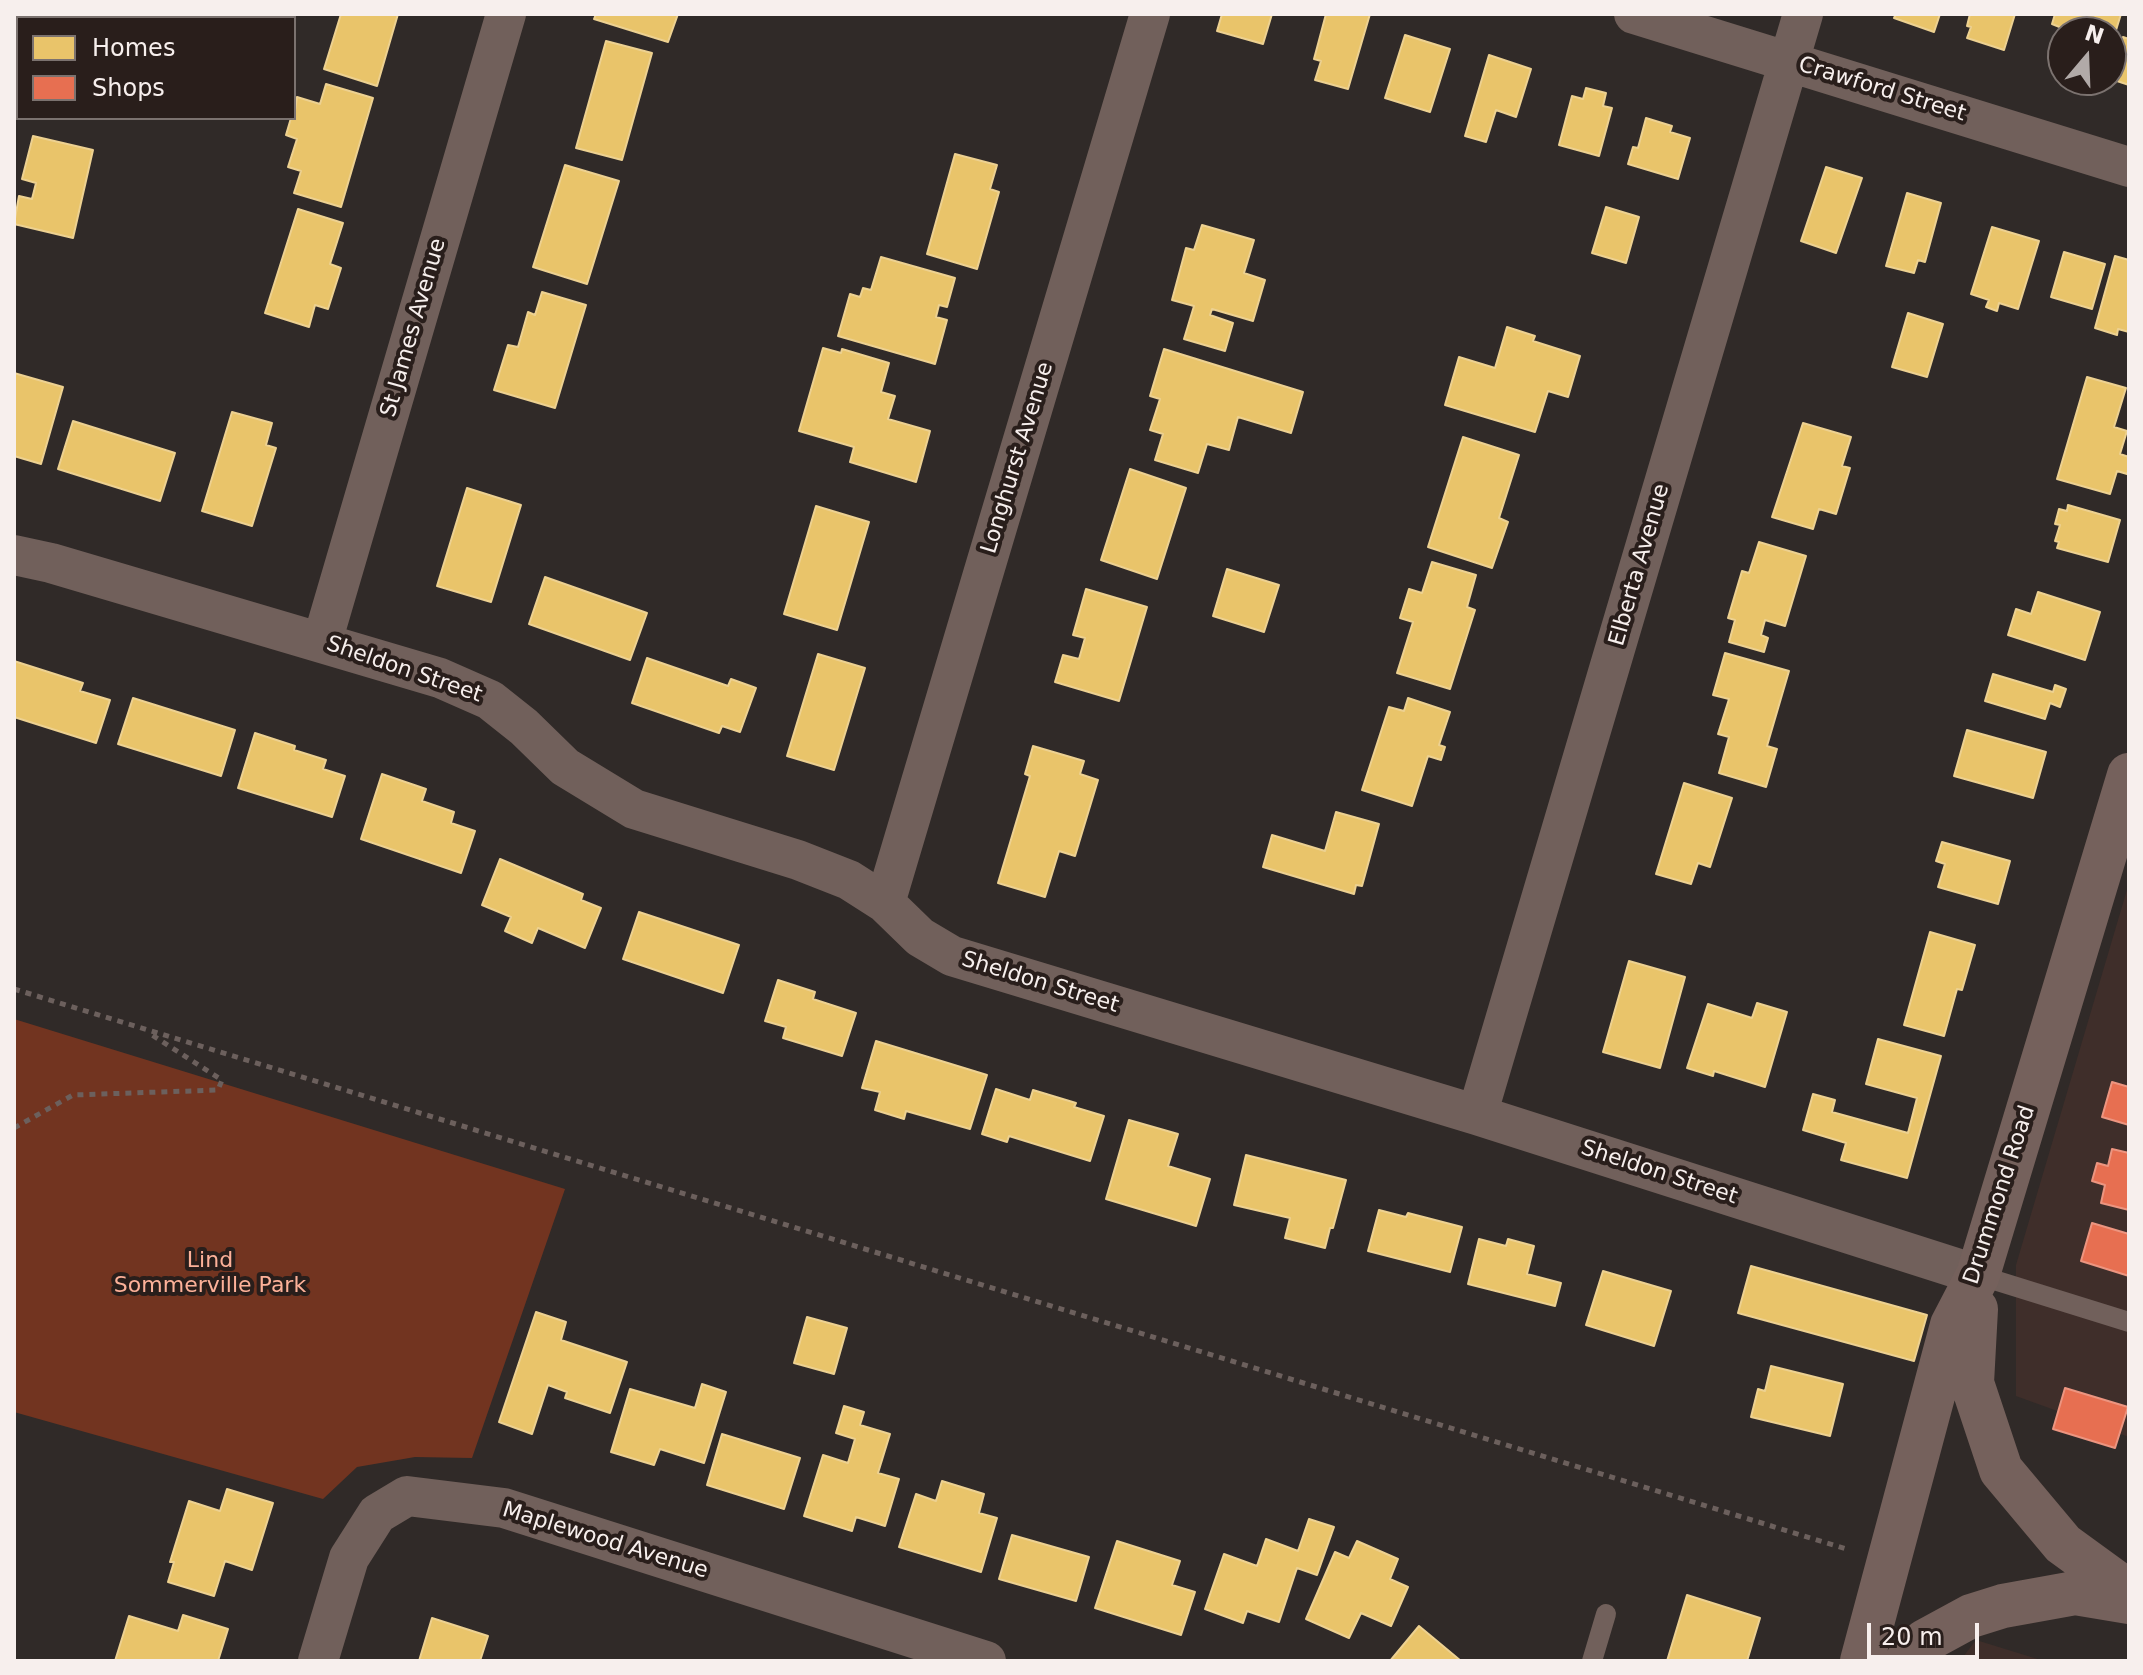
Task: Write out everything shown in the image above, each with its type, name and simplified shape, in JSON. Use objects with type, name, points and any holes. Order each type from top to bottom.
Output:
[{"type":"main road","name":"Drummond Road","points":[[1862,1661],[1952,1325],[1978,1275],[2129,775]]},
{"type":"main road","points":[[1978,1275],[1972,1383],[2001,1470],[2063,1544],[2129,1592]]},
{"type":"main road","points":[[1907,1661],[1925,1641],[1971,1616],[2003,1606],[2075,1593],[2129,1602]]},
{"type":"street","name":"St James Avenue","points":[[322,642],[506,14]]},
{"type":"street","name":"Longhurst Avenue","points":[[885,903],[1150,14]]},
{"type":"street","name":"Crawford Street","points":[[1634,14],[2129,167]]},
{"type":"street","name":"Elberta Avenue","points":[[1477,1115],[1803,14]]},
{"type":"street","name":"Sheldon Street","points":[[14,555],[440,678],[490,700],[524,727],[565,767],[634,809],[798,860],[849,880],[885,903],[920,937],[952,956],[1477,1115],[1978,1275]]},
{"type":"street","name":"Maplewood Avenue","points":[[318,1661],[349,1558],[377,1514],[407,1496],[504,1508],[986,1661]]},
{"type":"lane","points":[[1978,1275],[2129,1322]]},
{"type":"lane","points":[[1592,1661],[1606,1614]]},
{"type":"path","points":[[14,989],[1890,1561]]},
{"type":"path","points":[[14,1128],[73,1095],[218,1090],[222,1080],[142,1029]]},
{"type":"shaded area","points":[[2129,883],[2129,1437],[2016,1396],[2016,1265]]},
{"type":"shaded area","points":[[1976,1640],[2044,1661],[1960,1661]]},
{"type":"green space","name":"Lind Sommerville Park","points":[[14,1019],[565,1189],[472,1458],[415,1457],[357,1467],[323,1499],[14,1412]]},
{"type":"building: Homes","points":[[95,14],[95,16],[43,16]]},
{"type":"building: Homes","points":[[341,14],[398,14],[377,86],[324,69]]},
{"type":"building: Homes","points":[[596,14],[678,14],[668,42],[594,19]]},
{"type":"building: Homes","points":[[1222,14],[1272,14],[1263,44],[1217,31]]},
{"type":"building: Homes","points":[[1326,14],[1370,14],[1348,89],[1315,80],[1321,61],[1314,59]]},
{"type":"building: Homes","points":[[1896,14],[1940,14],[1934,32],[1894,18]]},
{"type":"building: Homes","points":[[1970,14],[2015,14],[2004,50],[1967,38],[1971,27],[1967,26]]},
{"type":"building: Homes","points":[[2055,14],[2121,14],[2120,16]]},
{"type":"building: Homes","points":[[1405,35],[1450,49],[1430,112],[1385,98]]},
{"type":"building: Homes","points":[[2127,38],[2129,39],[2127,84]]},
{"type":"building: Homes","points":[[606,41],[652,53],[622,160],[576,148]]},
{"type":"building: Homes","points":[[1489,55],[1531,69],[1516,117],[1496,110],[1486,142],[1465,136]]},
{"type":"building: Homes","points":[[326,84],[373,98],[341,207],[294,193],[301,171],[288,167],[297,139],[286,135],[290,120],[296,120],[297,97],[320,104]]},
{"type":"building: Homes","points":[[1586,88],[1606,93],[1603,106],[1612,108],[1599,156],[1559,145],[1572,96],[1583,99]]},
{"type":"building: Homes","points":[[1646,118],[1672,126],[1670,132],[1690,138],[1678,179],[1628,164],[1633,147],[1638,148]]},
{"type":"building: Homes","points":[[33,136],[93,150],[73,238],[14,224],[19,196],[32,199],[36,183],[22,179]]},
{"type":"building: Homes","points":[[955,154],[997,165],[990,189],[999,192],[977,269],[927,254]]},
{"type":"building: Homes","points":[[565,165],[619,181],[587,284],[533,267]]},
{"type":"building: Homes","points":[[1826,167],[1862,178],[1836,253],[1801,241]]},
{"type":"building: Homes","points":[[1907,193],[1941,203],[1925,262],[1918,260],[1914,273],[1886,266]]},
{"type":"building: Homes","points":[[1606,207],[1639,217],[1626,263],[1592,253]]},
{"type":"building: Homes","points":[[298,209],[343,223],[330,264],[341,268],[328,309],[315,305],[309,327],[265,313]]},
{"type":"building: Homes","points":[[1202,225],[1254,240],[1244,273],[1265,280],[1253,321],[1212,309],[1210,315],[1233,323],[1225,351],[1184,339],[1194,306],[1172,300],[1186,248],[1194,250]]},
{"type":"building: Homes","points":[[1992,227],[2039,241],[2018,309],[1999,303],[1997,311],[1986,307],[1989,300],[1971,294]]},
{"type":"building: Homes","points":[[2064,252],[2105,264],[2092,309],[2051,297]]},
{"type":"building: Homes","points":[[2115,256],[2129,260],[2129,332],[2118,329],[2117,335],[2095,328]]},
{"type":"building: Homes","points":[[881,257],[955,278],[947,307],[939,305],[936,317],[947,320],[935,364],[838,336],[850,294],[860,297],[863,288],[871,290]]},
{"type":"building: Homes","points":[[542,292],[586,305],[555,408],[494,390],[508,345],[518,347],[528,312],[535,315]]},
{"type":"building: Homes","points":[[1908,313],[1943,324],[1927,377],[1892,367]]},
{"type":"building: Homes","points":[[1507,327],[1535,336],[1533,341],[1580,356],[1568,397],[1548,391],[1535,432],[1445,405],[1459,357],[1495,368]]},
{"type":"building: Homes","points":[[823,348],[841,353],[842,349],[889,363],[881,392],[895,396],[888,419],[930,431],[916,482],[850,462],[854,447],[799,431]]},
{"type":"building: Homes","points":[[1164,349],[1303,392],[1291,433],[1238,417],[1229,450],[1207,444],[1198,473],[1155,460],[1163,434],[1150,430],[1160,399],[1150,396]]},
{"type":"building: Homes","points":[[14,373],[63,387],[41,464],[14,456]]},
{"type":"building: Homes","points":[[2087,377],[2126,388],[2114,427],[2127,431],[2120,454],[2129,457],[2129,469],[2127,474],[2117,471],[2110,494],[2057,479]]},
{"type":"building: Homes","points":[[232,412],[272,423],[266,445],[276,448],[252,526],[202,511]]},
{"type":"building: Homes","points":[[73,421],[175,453],[160,501],[58,469]]},
{"type":"building: Homes","points":[[1803,423],[1851,437],[1842,466],[1850,468],[1836,514],[1819,509],[1813,529],[1772,517]]},
{"type":"building: Homes","points":[[1463,437],[1519,455],[1499,518],[1508,522],[1492,568],[1428,547]]},
{"type":"building: Homes","points":[[1130,469],[1186,488],[1157,579],[1101,560]]},
{"type":"building: Homes","points":[[467,488],[521,505],[491,602],[437,586]]},
{"type":"building: Homes","points":[[2068,505],[2120,520],[2108,562],[2057,548],[2059,542],[2055,541],[2060,525],[2055,524],[2059,509],[2067,511]]},
{"type":"building: Homes","points":[[816,506],[869,522],[837,630],[784,614]]},
{"type":"building: Homes","points":[[1759,542],[1806,556],[1785,626],[1765,620],[1761,635],[1768,638],[1764,652],[1729,642],[1735,620],[1728,618],[1742,571],[1749,573]]},
{"type":"building: Homes","points":[[1432,562],[1476,575],[1467,607],[1475,610],[1450,689],[1397,673],[1413,622],[1400,618],[1409,589],[1422,593]]},
{"type":"building: Homes","points":[[1227,569],[1279,585],[1264,632],[1213,616]]},
{"type":"building: Homes","points":[[545,577],[647,613],[630,660],[529,624]]},
{"type":"building: Homes","points":[[1086,589],[1147,607],[1119,701],[1055,682],[1063,655],[1079,659],[1085,638],[1073,635]]},
{"type":"building: Homes","points":[[2038,592],[2100,612],[2085,660],[2008,635],[2016,609],[2031,614]]},
{"type":"building: Homes","points":[[1725,653],[1789,671],[1767,746],[1777,749],[1766,787],[1719,773],[1729,737],[1718,734],[1729,699],[1713,695]]},
{"type":"building: Homes","points":[[818,654],[865,668],[834,770],[787,756]]},
{"type":"building: Homes","points":[[647,658],[728,686],[731,679],[756,688],[740,732],[722,726],[719,733],[632,703]]},
{"type":"building: Homes","points":[[14,661],[83,683],[80,691],[110,700],[96,743],[14,717]]},
{"type":"building: Homes","points":[[1993,674],[2053,692],[2055,685],[2066,689],[2060,707],[2050,703],[2045,719],[1985,701]]},
{"type":"building: Homes","points":[[133,698],[235,730],[221,776],[118,744]]},
{"type":"building: Homes","points":[[1408,698],[1450,712],[1439,745],[1445,747],[1441,760],[1428,756],[1412,806],[1362,790],[1389,707],[1404,711]]},
{"type":"building: Homes","points":[[1967,730],[2046,752],[2033,798],[1954,776]]},
{"type":"building: Homes","points":[[255,733],[326,760],[323,769],[345,776],[332,817],[238,788]]},
{"type":"building: Homes","points":[[1033,746],[1084,761],[1080,774],[1098,780],[1075,856],[1059,851],[1045,897],[998,883],[1030,776],[1025,774]]},
{"type":"building: Homes","points":[[382,774],[426,789],[422,801],[454,812],[451,823],[475,831],[461,873],[361,839]]},
{"type":"building: Homes","points":[[1684,783],[1732,798],[1710,867],[1698,863],[1691,884],[1656,874]]},
{"type":"building: Homes","points":[[1336,812],[1379,824],[1362,886],[1356,885],[1354,894],[1263,867],[1272,835],[1325,851]]},
{"type":"building: Homes","points":[[1942,842],[2010,861],[1998,904],[1938,887],[1945,864],[1936,861]]},
{"type":"building: Homes","points":[[500,859],[583,894],[581,900],[601,908],[585,948],[538,928],[532,943],[505,931],[511,917],[482,905]]},
{"type":"building: Homes","points":[[639,912],[739,945],[723,993],[623,959]]},
{"type":"building: Homes","points":[[1930,932],[1975,945],[1962,990],[1957,989],[1944,1036],[1904,1025]]},
{"type":"building: Homes","points":[[1629,961],[1685,977],[1660,1068],[1603,1052]]},
{"type":"building: Homes","points":[[778,980],[815,992],[813,999],[856,1013],[842,1056],[783,1038],[786,1027],[765,1021]]},
{"type":"building: Homes","points":[[1757,1003],[1787,1012],[1765,1087],[1714,1071],[1713,1076],[1687,1068],[1708,1004],[1752,1018]]},
{"type":"building: Homes","points":[[1878,1039],[1941,1056],[1907,1178],[1841,1160],[1846,1143],[1803,1130],[1813,1094],[1835,1100],[1832,1112],[1908,1133],[1917,1098],[1866,1084]]},
{"type":"building: Homes","points":[[876,1041],[987,1075],[970,1129],[906,1111],[904,1119],[875,1110],[880,1092],[862,1088]]},
{"type":"building: Homes","points":[[996,1089],[1030,1100],[1033,1090],[1076,1103],[1074,1107],[1104,1116],[1090,1161],[1009,1136],[1007,1142],[982,1134]]},
{"type":"building: Homes","points":[[1129,1120],[1178,1134],[1168,1166],[1210,1179],[1196,1226],[1106,1199]]},
{"type":"building: Homes","points":[[1246,1155],[1346,1180],[1325,1248],[1285,1238],[1290,1218],[1234,1205]]},
{"type":"building: Homes","points":[[1379,1210],[1406,1217],[1408,1213],[1462,1227],[1450,1272],[1368,1251]]},
{"type":"building: Homes","points":[[1479,1239],[1506,1246],[1508,1239],[1534,1246],[1527,1274],[1561,1283],[1555,1306],[1468,1284]]},
{"type":"building: Homes","points":[[1751,1266],[1927,1315],[1914,1361],[1738,1313]]},
{"type":"building: Homes","points":[[1603,1271],[1671,1291],[1654,1346],[1586,1325]]},
{"type":"building: Homes","points":[[536,1312],[566,1322],[561,1340],[627,1362],[610,1413],[565,1398],[567,1392],[548,1385],[532,1434],[499,1422]]},
{"type":"building: Homes","points":[[807,1317],[847,1328],[834,1374],[794,1363]]},
{"type":"building: Homes","points":[[1771,1366],[1843,1384],[1830,1436],[1751,1417],[1758,1389],[1765,1391]]},
{"type":"building: Homes","points":[[702,1384],[726,1392],[704,1463],[660,1449],[654,1465],[611,1452],[630,1389],[695,1408]]},
{"type":"building: Homes","points":[[844,1406],[864,1412],[860,1425],[890,1434],[878,1473],[899,1479],[885,1526],[856,1517],[852,1531],[804,1516],[823,1455],[848,1463],[855,1439],[836,1433]]},
{"type":"building: Homes","points":[[722,1434],[800,1458],[784,1509],[707,1485]]},
{"type":"building: Homes","points":[[942,1481],[984,1494],[979,1513],[997,1518],[981,1572],[899,1547],[916,1494],[936,1501]]},
{"type":"building: Homes","points":[[227,1489],[273,1503],[252,1570],[225,1561],[214,1596],[168,1582],[174,1562],[170,1562],[189,1501],[220,1511]]},
{"type":"building: Homes","points":[[1309,1519],[1334,1527],[1317,1575],[1297,1568],[1279,1622],[1247,1611],[1243,1623],[1205,1609],[1224,1554],[1257,1566],[1266,1539],[1298,1551]]},
{"type":"building: Homes","points":[[1012,1535],[1089,1557],[1076,1601],[999,1579]]},
{"type":"building: Homes","points":[[1117,1541],[1180,1561],[1172,1585],[1195,1592],[1181,1635],[1095,1608]]},
{"type":"building: Homes","points":[[1357,1541],[1398,1559],[1390,1579],[1408,1587],[1391,1626],[1361,1613],[1349,1638],[1306,1619],[1335,1552],[1349,1558]]},
{"type":"building: Homes","points":[[1687,1595],[1760,1618],[1747,1661],[1667,1661]]},
{"type":"building: Homes","points":[[183,1615],[228,1629],[218,1661],[115,1661],[129,1616],[178,1631]]},
{"type":"building: Homes","points":[[432,1618],[488,1636],[480,1661],[419,1661]]},
{"type":"building: Homes","points":[[1419,1626],[1461,1661],[1390,1661]]},
{"type":"building: Shops","points":[[2112,1082],[2129,1087],[2129,1125],[2102,1117]]},
{"type":"building: Shops","points":[[2112,1149],[2129,1153],[2129,1210],[2101,1203],[2105,1185],[2092,1181],[2097,1163],[2108,1166]]},
{"type":"building: Shops","points":[[2092,1223],[2129,1234],[2129,1276],[2081,1261]]},
{"type":"building: Shops","points":[[2065,1388],[2128,1407],[2115,1448],[2053,1429]]}]
